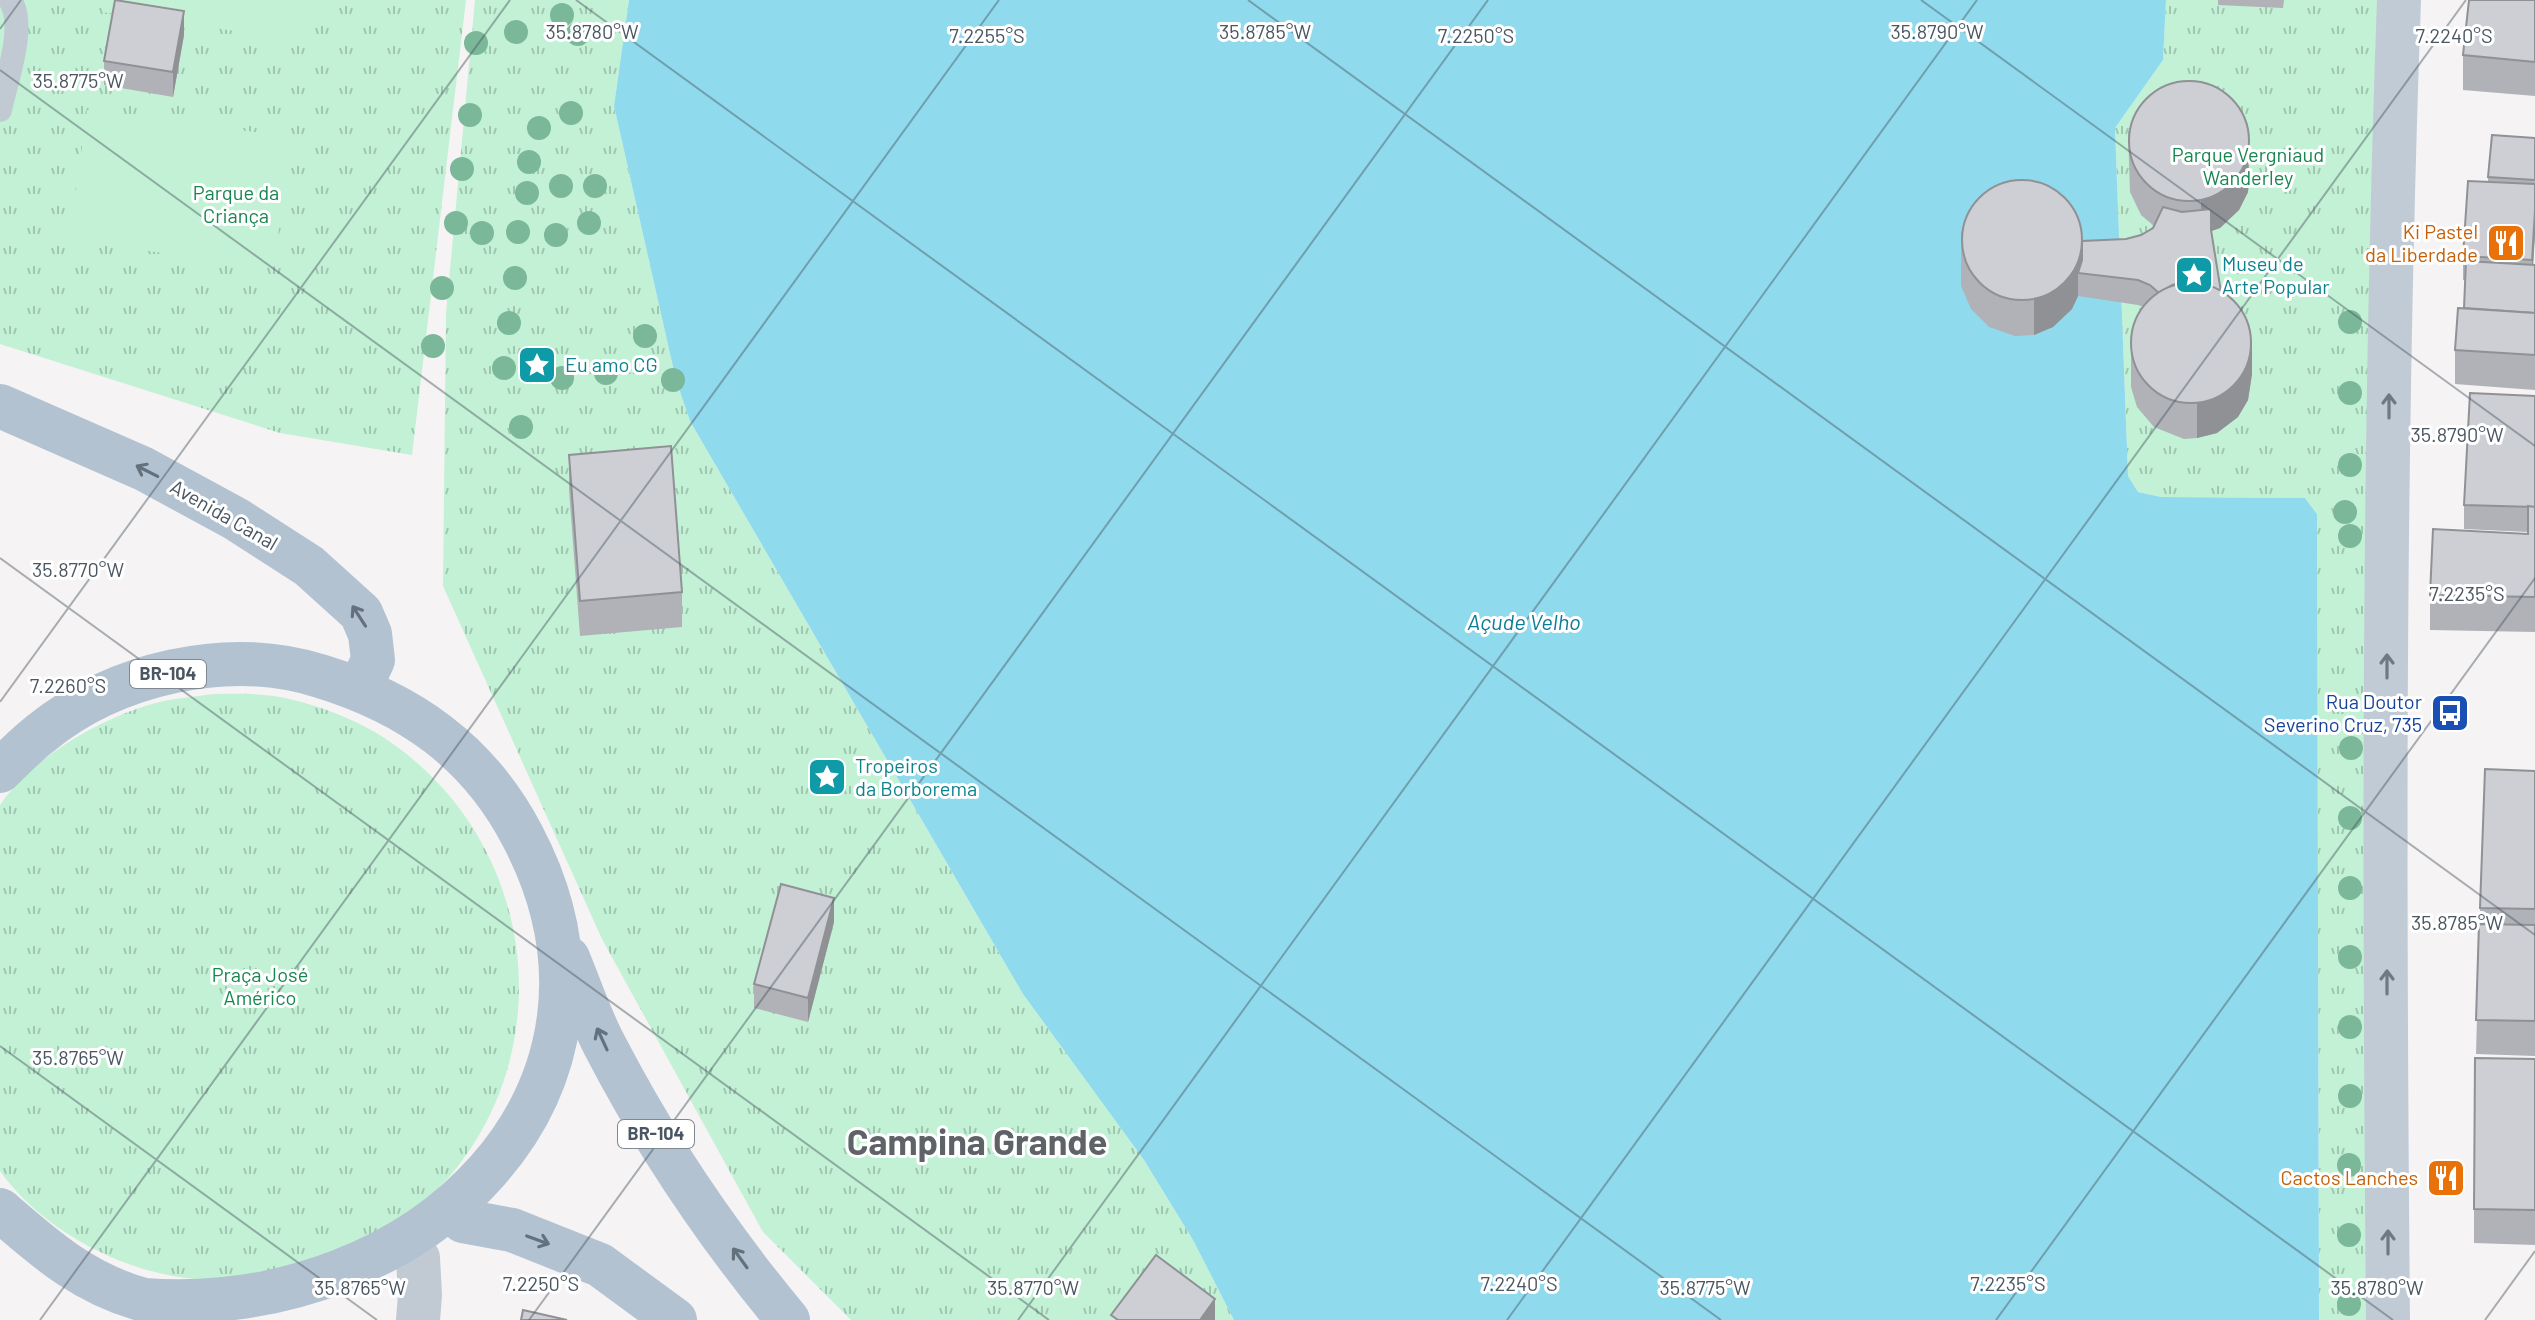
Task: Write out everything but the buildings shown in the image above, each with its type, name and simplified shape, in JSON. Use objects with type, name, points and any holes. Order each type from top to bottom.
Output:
[{"type":"main road","points":[[2388,1320],[2390,310],[2399,0]]},
{"type":"main road","name":"Avenida Canal","points":[[0,406],[144,469],[236,519],[309,566],[361,613],[370,634],[373,660],[360,688]]},
{"type":"main road","name":"BR-104","points":[[0,771],[42,732],[89,702],[141,680],[182,671],[251,664],[307,671],[360,688],[415,716],[462,753],[506,805],[538,865],[557,930],[603,1042],[649,1123],[707,1212],[788,1320]]},
{"type":"main road","name":"BR-104","points":[[0,1210],[54,1258],[151,1310],[255,1313],[312,1305],[367,1286],[418,1258],[463,1221],[504,1173],[534,1117],[554,1056],[562,994],[557,930]]},
{"type":"main road","points":[[463,1221],[512,1230],[600,1265],[675,1320]]},
{"type":"main road","points":[[0,1242],[54,1258]]},
{"type":"street","points":[[418,1258],[418,1320]]},
{"type":"lane","points":[[0,110],[18,29],[15,7],[10,0]]},
{"type":"green space","name":"Parque da Criança","points":[[0,0],[466,0],[412,455],[280,433],[0,344]]},
{"type":"green space","points":[[104,0],[319,0],[312,42],[102,12]]},
{"type":"green space","points":[[475,0],[629,0],[614,106],[676,380],[690,421],[1023,994],[1144,1160],[1193,1240],[1234,1320],[851,1320],[763,1232],[602,939],[443,586],[446,313]]},
{"type":"green space","name":"Parque Vergniaud Wanderley","points":[[2166,0],[2383,0],[2372,1320],[2319,1320],[2317,514],[2305,498],[2161,497],[2138,492],[2128,476],[2115,128],[2163,60]]},
{"type":"green space","points":[[87,110],[291,137],[274,267],[69,241]]},
{"type":"green space","name":"Praça José Américo","points":[[213,694],[274,696],[332,712],[386,739],[441,787],[482,844],[508,907],[519,974],[514,1041],[494,1106],[458,1166],[406,1218],[311,1268],[285,1273],[199,1279],[141,1268],[87,1245],[38,1212],[0,1171],[0,805],[48,756],[89,730],[152,704]]},
{"type":"water","name":"Açude Velho","points":[[629,0],[2166,0],[2163,60],[2115,128],[2128,476],[2138,492],[2161,497],[2305,498],[2317,514],[2319,1320],[1234,1320],[1193,1240],[1144,1160],[1023,994],[690,421],[676,380],[614,106]]},
{"type":"place","name":"Ki Pastel da Liberdade","points":[[2506,243]]},
{"type":"place","name":"Museu de Arte Popular","points":[[2194,275]]},
{"type":"place","name":"Eu amo CG","points":[[537,365]]},
{"type":"place","name":"Rua Doutor Severino Cruz, 735","points":[[2450,713]]},
{"type":"place","name":"Tropeiros da Borborema","points":[[827,777]]},
{"type":"place","name":"Cactos Lanches","points":[[2446,1178]]},
{"type":"district","name":"Campina Grande","points":[[977,1142]]}]
